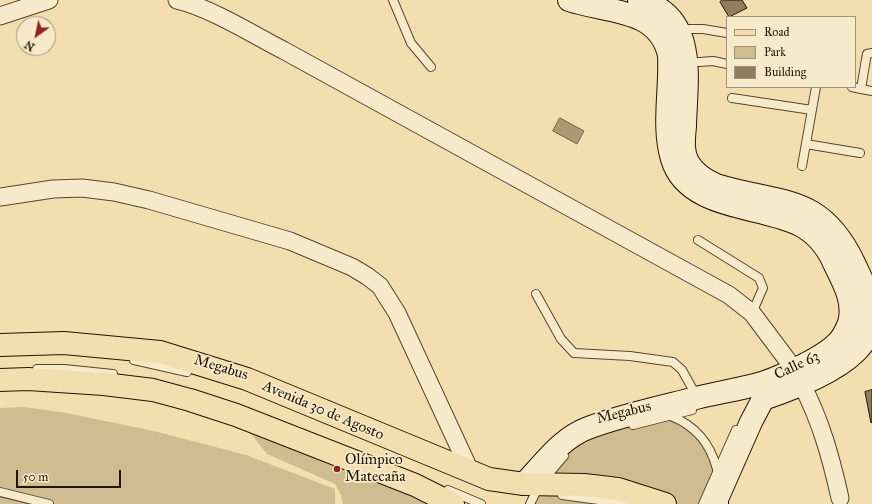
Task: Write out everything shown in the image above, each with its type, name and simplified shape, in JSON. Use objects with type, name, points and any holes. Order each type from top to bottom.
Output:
[{"type":"main road","name":"Avenida 30 de Agosto","points":[[0,345],[64,343],[160,352],[247,379],[472,473],[534,494],[584,485],[645,496],[665,504]]},
{"type":"main road","points":[[0,380],[63,380],[153,390],[236,415],[420,483],[464,504]]},
{"type":"main road","points":[[420,483],[453,504]]},
{"type":"street","points":[[0,16],[49,0]]},
{"type":"street","points":[[177,0],[236,25],[517,177],[729,295],[752,314],[798,377],[816,411],[829,448],[840,498]]},
{"type":"street","name":"Calle 63","points":[[569,0],[640,18],[651,24],[661,35],[667,48],[669,61],[668,143],[676,170],[689,185],[710,197],[800,225],[821,241],[831,256],[850,300],[851,308],[848,324],[842,338],[798,377],[764,399],[751,422],[716,504]]},
{"type":"street","name":"Calle 63","points":[[534,494],[562,444],[575,434],[587,428],[699,403],[757,384],[798,377],[856,351],[866,338],[872,321],[866,289],[847,248],[831,226],[818,215],[799,206],[716,185],[706,180],[692,168],[685,154],[684,147],[685,44],[678,29],[667,14],[657,7],[629,2]]},
{"type":"street","points":[[0,197],[53,189],[82,188],[114,192],[149,200],[290,241],[352,267],[380,286],[397,313],[472,473]]},
{"type":"lane","points":[[393,0],[411,43],[431,66]]},
{"type":"lane","points":[[629,2],[661,23],[671,37],[675,54],[676,149],[678,157],[686,172],[692,179],[713,192],[796,214],[808,219],[825,232],[844,262]]},
{"type":"lane","points":[[678,29],[703,29],[726,33]]},
{"type":"lane","points":[[861,89],[867,54],[872,53]]},
{"type":"lane","points":[[686,63],[713,61],[726,64]]},
{"type":"lane","points":[[802,166],[816,88]]},
{"type":"lane","points":[[856,88],[872,91]]},
{"type":"lane","points":[[732,98],[812,110]]},
{"type":"lane","points":[[806,144],[860,153]]},
{"type":"lane","points":[[698,240],[760,278],[763,288],[752,314]]},
{"type":"lane","points":[[853,282],[858,293]]},
{"type":"lane","points":[[536,294],[561,339],[574,353],[630,356],[673,362],[682,370],[699,403],[670,416]]},
{"type":"lane","points":[[93,354],[114,356]]},
{"type":"lane","points":[[730,400],[759,392],[807,372],[834,357]]},
{"type":"lane","name":"Megabus","points":[[129,359],[197,374]]},
{"type":"lane","points":[[27,369],[64,369],[119,375]]},
{"type":"lane","points":[[745,411],[764,399]]},
{"type":"lane","name":"Megabus","points":[[622,428],[670,416],[682,420],[701,436],[714,457],[717,469]]},
{"type":"lane","points":[[703,504],[717,469],[739,424]]},
{"type":"lane","name":"Megabus","points":[[534,494],[572,448],[580,441],[597,434]]},
{"type":"lane","points":[[384,463],[420,483]]},
{"type":"lane","points":[[440,487],[481,504]]},
{"type":"lane","points":[[0,492],[49,504]]},
{"type":"lane","points":[[534,494],[591,498],[628,504]]},
{"type":"green space","points":[[24,407],[66,413],[154,431],[246,455],[335,489],[335,504],[0,504],[0,408]]},
{"type":"green space","name":"Olímpico Matecaña","points":[[236,415],[453,504],[343,504],[341,495],[335,484],[267,454]]},
{"type":"green space","points":[[671,416],[693,427],[717,469],[701,501],[698,504],[665,504],[540,484],[569,450],[592,435]]},
{"type":"green space","points":[[535,493],[628,504],[530,503]]},
{"type":"shaded area","points":[[560,118],[584,131],[577,144],[553,131]]},
{"type":"building","points":[[722,0],[742,0],[747,8],[728,16],[720,2]]},
{"type":"building","points":[[872,390],[872,422],[871,423],[865,392]]},
{"type":"place","name":"Olímpico Matecaña","points":[[337,469]]}]
